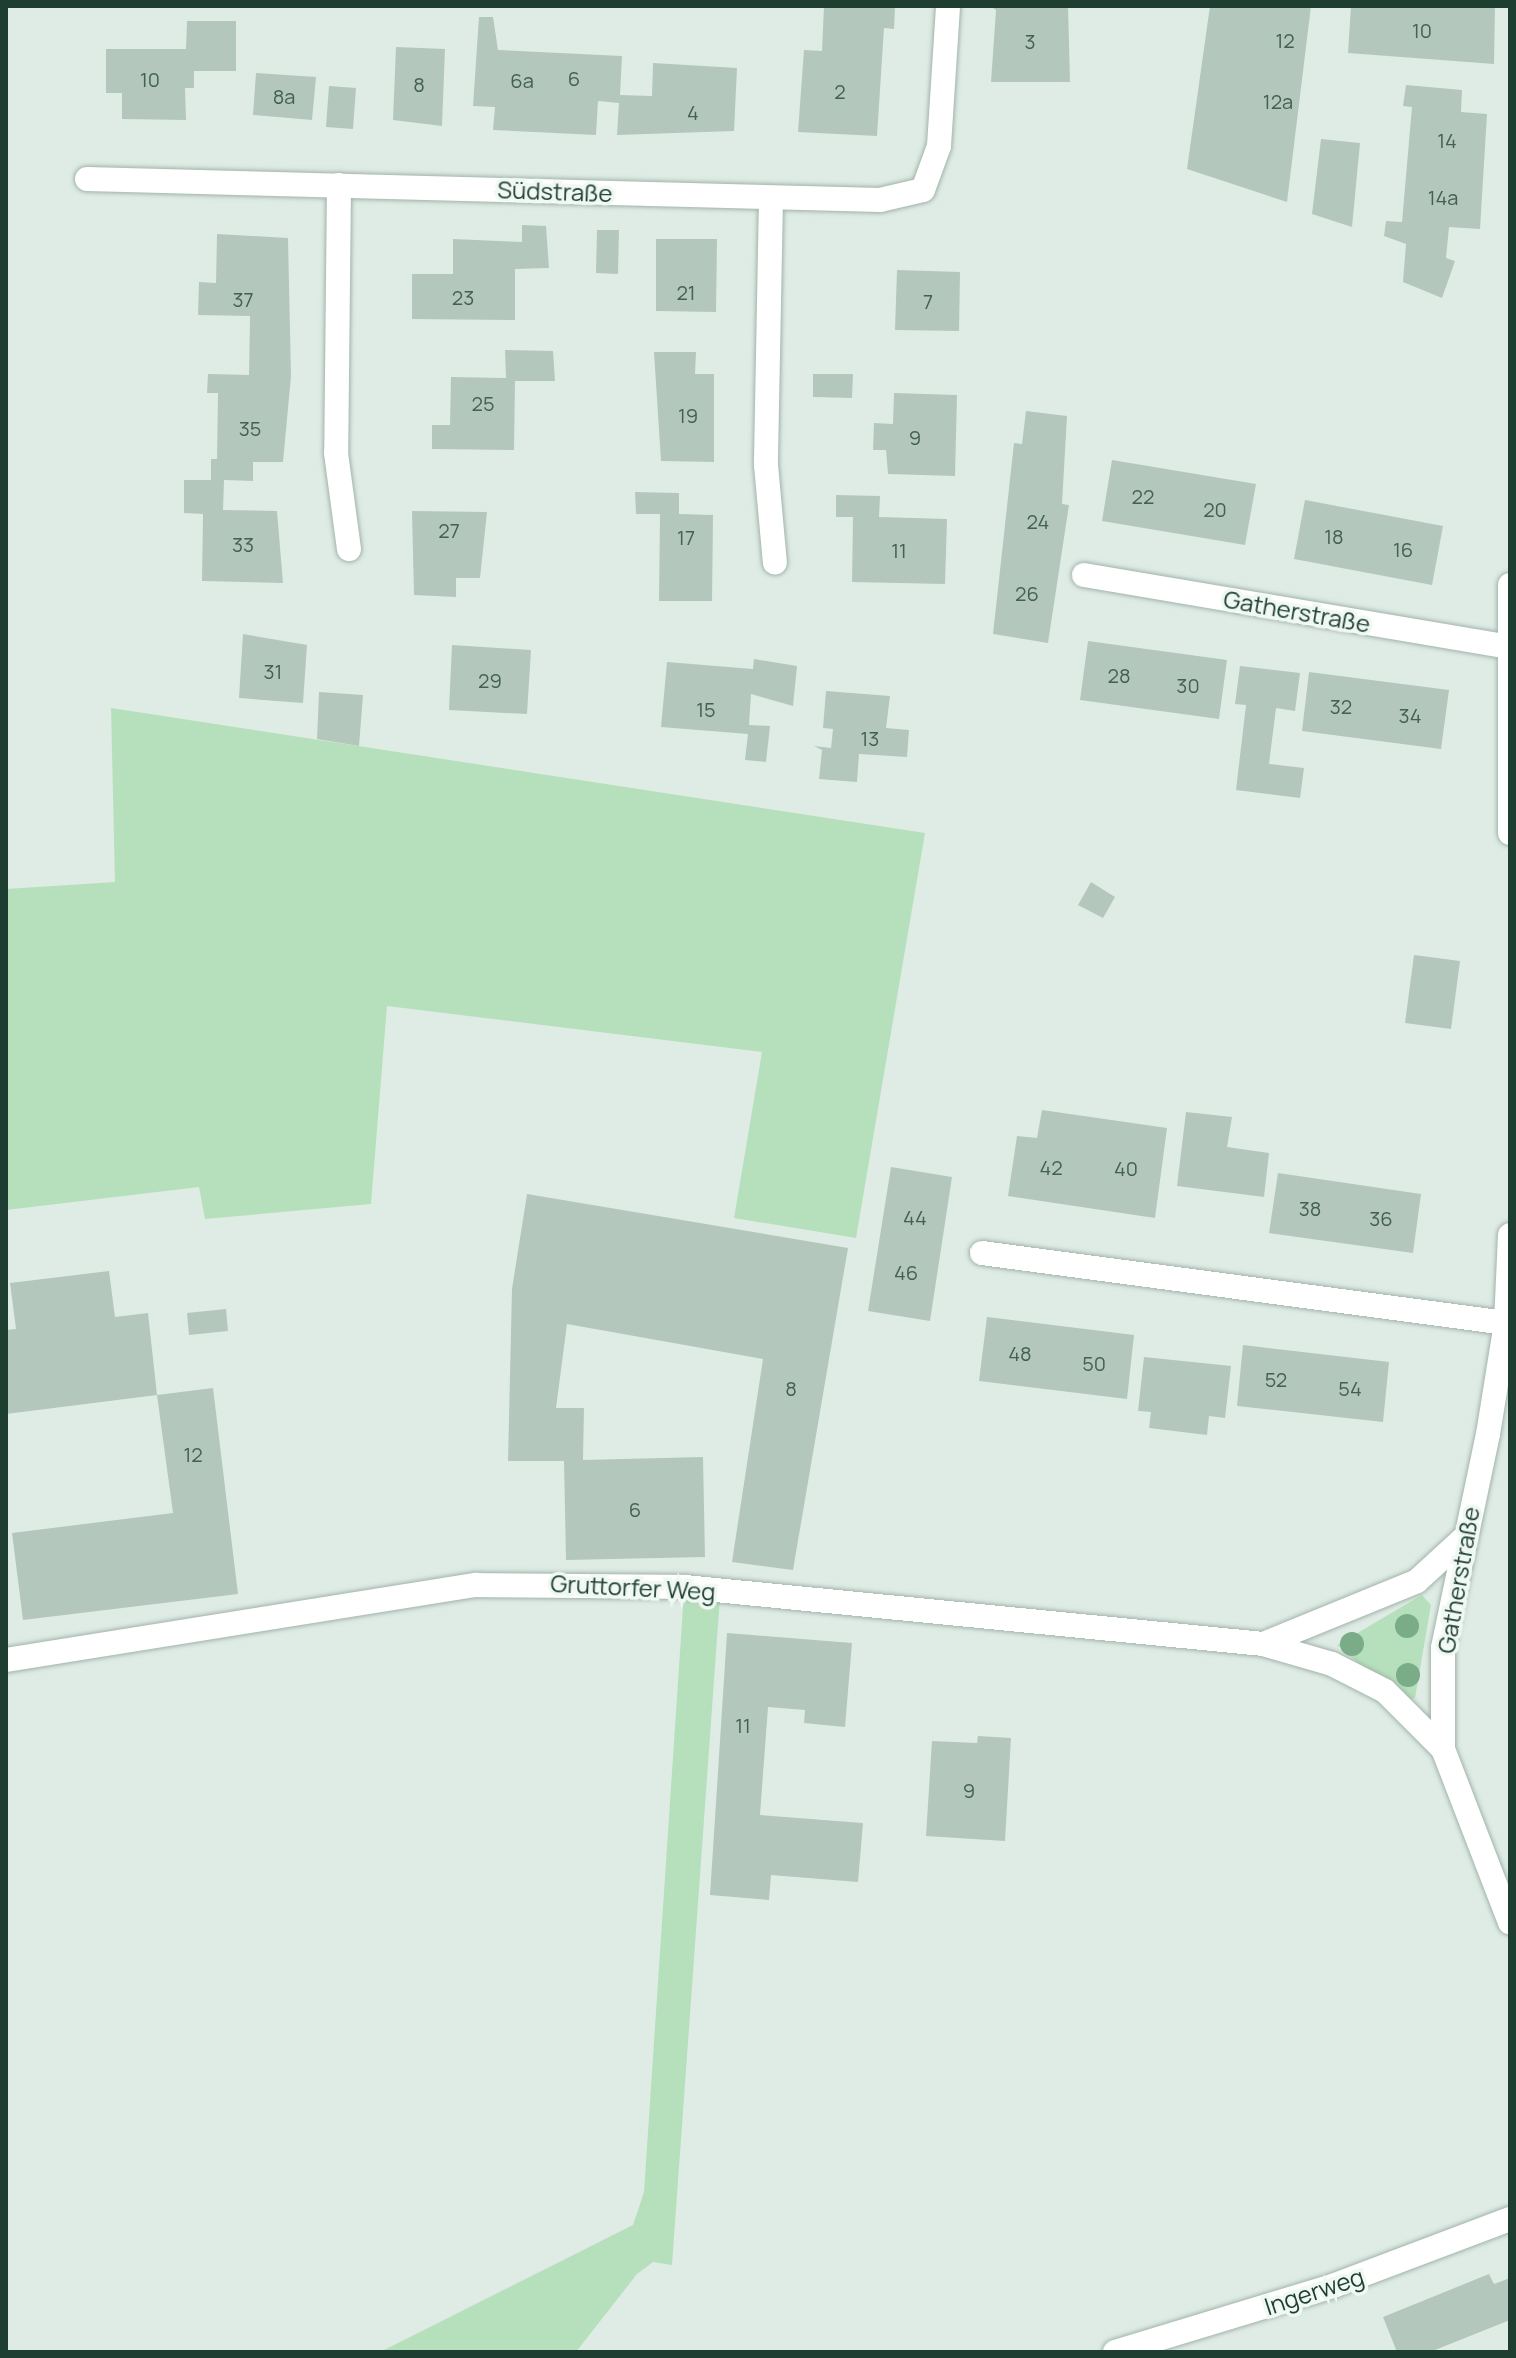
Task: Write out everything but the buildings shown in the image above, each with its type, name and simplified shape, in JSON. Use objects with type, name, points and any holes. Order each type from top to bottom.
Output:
[{"type":"street","name":"Südstraße","points":[[87,179],[880,200],[923,190],[939,146],[948,6]]},
{"type":"street","points":[[339,185],[336,453],[349,549]]},
{"type":"street","points":[[771,198],[766,465],[775,563]]},
{"type":"street","name":"Gatherstraße","points":[[1084,575],[1509,647]]},
{"type":"street","points":[[1510,585],[1510,833]]},
{"type":"street","name":"Gatherstraße","points":[[1510,1235],[1506,1323],[1443,1648],[1443,1749],[1510,1923]]},
{"type":"street","points":[[982,1253],[1506,1323]]},
{"type":"street","name":"Gruttorfer Weg","points":[[1263,1644],[1417,1581],[1463,1539]]},
{"type":"street","name":"Gruttorfer Weg","points":[[6,1660],[476,1585],[571,1581],[1263,1644],[1332,1664],[1385,1691],[1443,1749]]},
{"type":"street","name":"Ingerweg","points":[[1115,2352],[1335,2285],[1510,2219]]},
{"type":"green space","points":[[111,708],[925,833],[856,1238],[734,1218],[762,1052],[387,1006],[371,1204],[205,1219],[199,1187],[6,1210],[6,889],[115,882]]},
{"type":"green space","points":[[684,1592],[720,1597],[672,2265],[653,2262],[637,2274],[576,2352],[380,2352],[633,2225],[644,2192]]},
{"type":"green space","points":[[1422,1595],[1431,1605],[1415,1698],[1405,1702],[1337,1645]]}]
